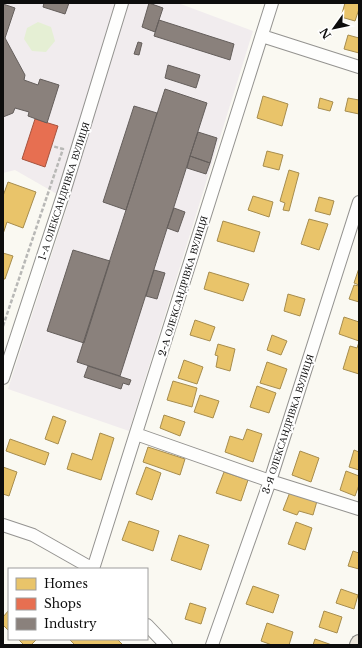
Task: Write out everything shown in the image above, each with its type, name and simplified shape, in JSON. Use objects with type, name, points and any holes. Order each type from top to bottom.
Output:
[{"type":"street","name":"1-А ОЛЕКСАНДРІВКА ВУЛИЦЯ","points":[[3,378],[65,190],[122,3]]},
{"type":"street","name":"2-А ОЛЕКСАНДРІВКА ВУЛИЦЯ","points":[[93,568],[272,3]]},
{"type":"street","points":[[262,36],[359,67]]},
{"type":"street","name":"3-Я ОЛЕКСАНДРІВКА ВУЛИЦЯ","points":[[212,645],[270,481],[359,202]]},
{"type":"street","points":[[136,434],[270,481],[359,509]]},
{"type":"street","points":[[3,525],[33,535],[91,568]]},
{"type":"street","points":[[148,627],[166,645]]},
{"type":"path","points":[[3,326],[63,148],[52,146]]},
{"type":"shaded area","points":[[3,3],[178,3],[253,31],[129,431],[8,389],[69,201],[15,170],[3,173]]},
{"type":"green space","points":[[38,22],[51,27],[55,41],[46,52],[32,51],[24,39],[27,28]]},
{"type":"building: Homes","points":[[345,3],[359,3],[359,9],[355,21],[341,17]]},
{"type":"building: Homes","points":[[348,35],[359,38],[359,53],[344,49]]},
{"type":"building: Homes","points":[[263,96],[288,104],[282,126],[257,118]]},
{"type":"building: Homes","points":[[320,98],[333,102],[330,111],[318,108]]},
{"type":"building: Homes","points":[[348,98],[359,100],[359,114],[345,111]]},
{"type":"building: Homes","points":[[267,151],[283,155],[279,170],[263,166]]},
{"type":"building: Homes","points":[[289,170],[299,173],[289,211],[283,210],[285,203],[280,201]]},
{"type":"building: Homes","points":[[8,182],[36,192],[23,228],[7,222],[3,234],[3,196]]},
{"type":"building: Homes","points":[[253,196],[273,202],[269,217],[248,210]]},
{"type":"building: Homes","points":[[319,197],[334,201],[330,215],[315,211]]},
{"type":"building: Homes","points":[[309,219],[328,224],[319,250],[301,244]]},
{"type":"building: Homes","points":[[223,221],[260,232],[254,252],[217,241]]},
{"type":"building: Homes","points":[[3,253],[13,256],[5,279],[3,279]]},
{"type":"building: Homes","points":[[359,268],[359,285],[354,283]]},
{"type":"building: Homes","points":[[209,272],[249,284],[243,301],[204,289]]},
{"type":"building: Homes","points":[[354,285],[359,286],[359,302],[349,299]]},
{"type":"building: Homes","points":[[288,294],[305,299],[300,316],[284,311]]},
{"type":"building: Homes","points":[[344,317],[359,322],[359,341],[339,334]]},
{"type":"building: Homes","points":[[195,320],[215,327],[210,341],[190,335]]},
{"type":"building: Homes","points":[[272,335],[287,341],[281,355],[267,350]]},
{"type":"building: Homes","points":[[359,342],[359,374],[343,369],[350,346],[357,348]]},
{"type":"building: Homes","points":[[218,344],[235,349],[230,371],[216,367],[218,356],[215,355]]},
{"type":"building: Homes","points":[[184,360],[203,367],[197,384],[178,378]]},
{"type":"building: Homes","points":[[267,362],[287,369],[280,389],[260,383]]},
{"type":"building: Homes","points":[[173,381],[197,388],[192,407],[167,400]]},
{"type":"building: Homes","points":[[257,386],[276,393],[269,413],[250,407]]},
{"type":"building: Homes","points":[[200,395],[219,401],[213,418],[194,412]]},
{"type":"building: Homes","points":[[164,415],[185,422],[180,436],[160,428]]},
{"type":"building: Homes","points":[[53,416],[66,421],[58,444],[45,439]]},
{"type":"building: Homes","points":[[247,429],[262,434],[253,462],[225,452],[230,436],[243,440]]},
{"type":"building: Homes","points":[[100,433],[114,438],[101,480],[67,469],[72,453],[92,460]]},
{"type":"building: Homes","points":[[10,439],[49,453],[45,465],[6,451]]},
{"type":"building: Homes","points":[[148,447],[185,459],[180,475],[143,462]]},
{"type":"building: Homes","points":[[354,450],[359,452],[359,470],[349,467]]},
{"type":"building: Homes","points":[[300,451],[319,458],[311,482],[292,475]]},
{"type":"building: Homes","points":[[3,467],[17,472],[9,496],[3,494]]},
{"type":"building: Homes","points":[[146,467],[161,473],[152,500],[136,494]]},
{"type":"building: Homes","points":[[346,471],[359,476],[359,485],[355,496],[340,490]]},
{"type":"building: Homes","points":[[224,472],[248,480],[241,501],[216,493]]},
{"type":"building: Homes","points":[[290,492],[317,501],[313,515],[299,511],[297,515],[283,510]]},
{"type":"building: Homes","points":[[129,521],[159,531],[153,551],[122,540]]},
{"type":"building: Homes","points":[[296,522],[312,528],[305,550],[288,544]]},
{"type":"building: Homes","points":[[179,535],[209,545],[201,570],[171,560]]},
{"type":"building: Homes","points":[[353,551],[359,553],[359,569],[348,566]]},
{"type":"building: Homes","points":[[253,586],[279,595],[273,613],[246,604]]},
{"type":"building: Homes","points":[[341,589],[358,595],[354,609],[336,603]]},
{"type":"building: Homes","points":[[190,603],[206,608],[201,624],[185,619]]},
{"type":"building: Homes","points":[[8,611],[8,630],[3,625],[3,617]]},
{"type":"building: Homes","points":[[324,611],[342,617],[337,633],[319,627]]},
{"type":"building: Homes","points":[[267,623],[293,632],[289,645],[272,645],[261,641]]},
{"type":"building: Homes","points":[[315,639],[332,645],[313,645]]},
{"type":"building: Homes","points":[[19,640],[36,640],[31,645],[24,645]]},
{"type":"building: Homes","points":[[70,640],[118,640],[123,645],[75,645]]},
{"type":"building: Shops","points":[[35,119],[58,126],[45,167],[22,159]]},
{"type":"building: Industry","points":[[44,3],[69,3],[65,14],[43,7]]},
{"type":"building: Industry","points":[[149,3],[163,8],[155,32],[142,27]]},
{"type":"building: Industry","points":[[3,4],[15,8],[5,38],[25,75],[24,80],[38,85],[40,79],[59,85],[47,123],[28,116],[29,112],[15,108],[13,113],[3,117]]},
{"type":"building: Industry","points":[[159,20],[234,44],[230,60],[154,36]]},
{"type":"building: Industry","points":[[138,42],[142,43],[139,55],[134,54]]},
{"type":"building: Industry","points":[[168,65],[200,75],[196,88],[165,78]]},
{"type":"building: Industry","points":[[165,89],[207,103],[120,376],[77,362]]},
{"type":"building: Industry","points":[[134,106],[157,113],[126,210],[103,202]]},
{"type":"building: Industry","points":[[198,132],[217,138],[210,163],[190,156]]},
{"type":"building: Industry","points":[[190,156],[210,163],[206,174],[187,168]]},
{"type":"building: Industry","points":[[174,208],[185,212],[178,232],[167,228]]},
{"type":"building: Industry","points":[[73,250],[110,261],[84,343],[47,331]]},
{"type":"building: Industry","points":[[154,270],[165,273],[157,299],[146,296]]},
{"type":"building: Industry","points":[[88,366],[131,380],[129,385],[123,383],[121,389],[84,377]]}]
